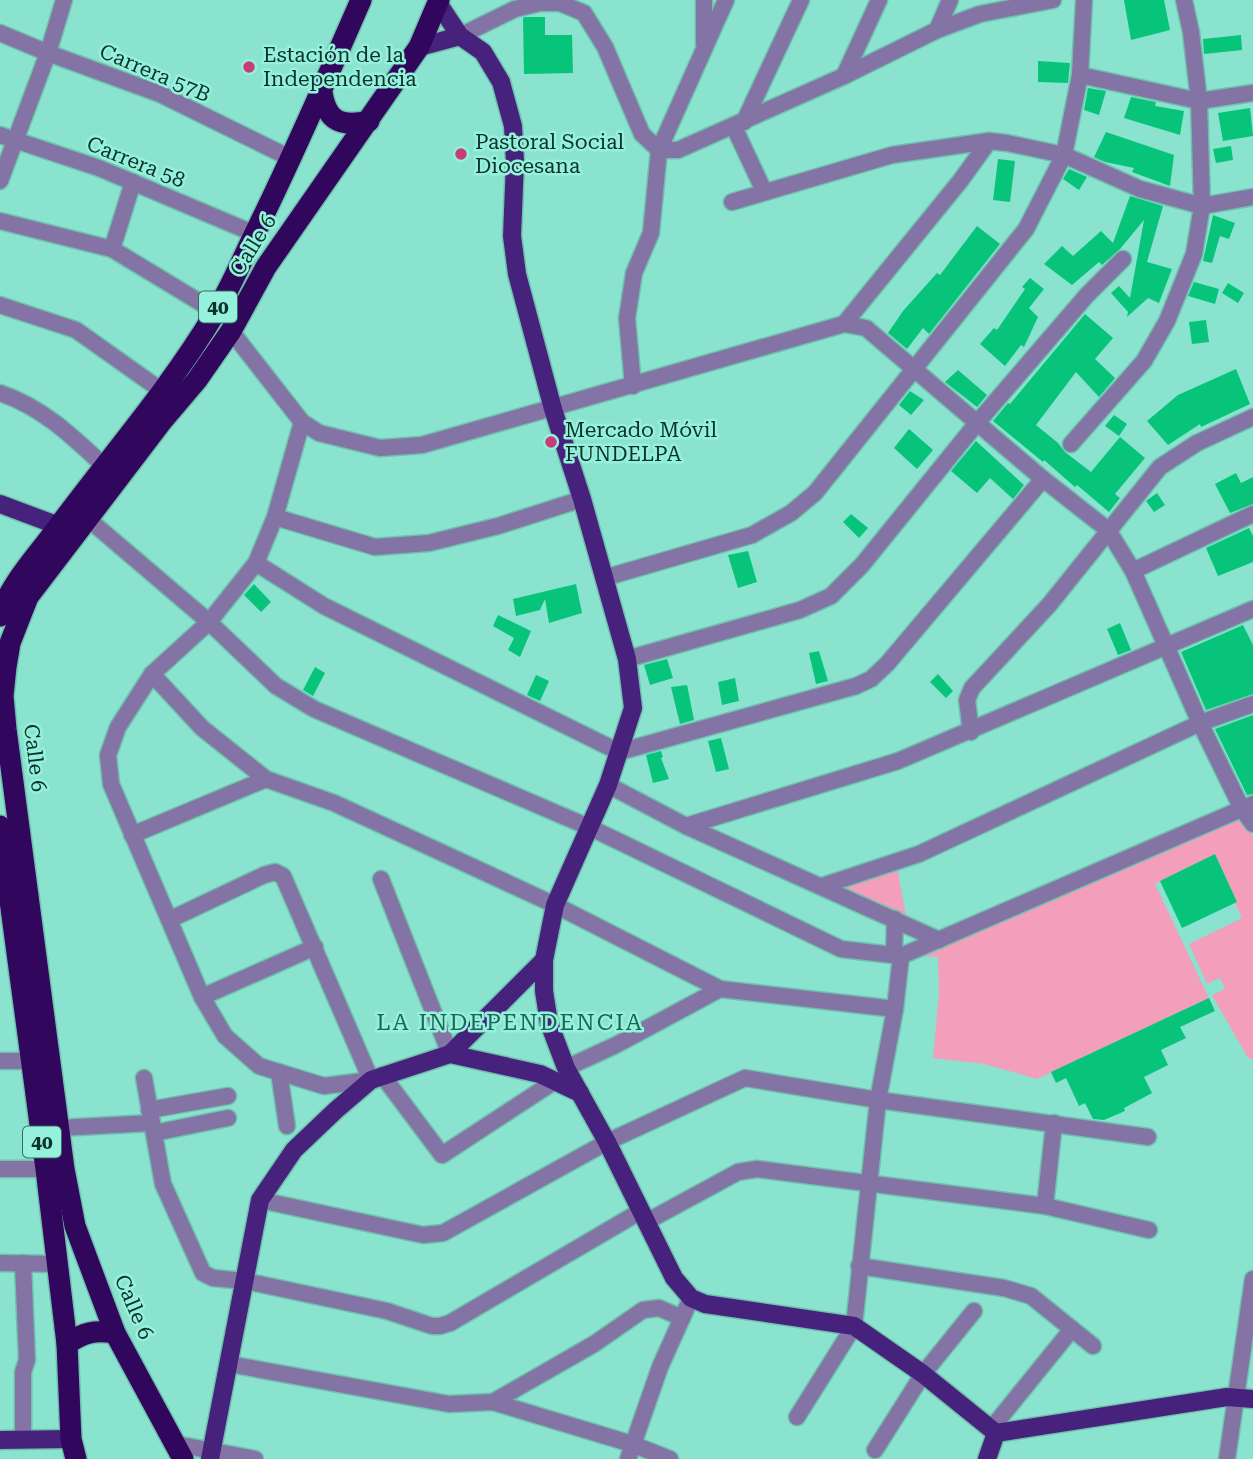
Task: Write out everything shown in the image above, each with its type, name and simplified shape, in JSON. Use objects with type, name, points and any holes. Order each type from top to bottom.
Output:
[{"type":"highway","name":"Calle 6","points":[[0,616],[9,580],[59,526],[162,391],[216,312],[292,159],[321,86],[361,0]]},
{"type":"highway","name":"Calle 6","points":[[179,1452],[116,1333],[75,1226],[64,1169],[3,696],[10,643],[27,597],[197,380],[231,331],[266,267],[419,47],[438,1]]},
{"type":"highway","points":[[321,86],[323,104],[335,119],[352,125],[369,121]]},
{"type":"highway","name":"40","points":[[0,826],[3,881],[46,1169],[67,1344],[74,1449]]},
{"type":"highway","points":[[67,1344],[81,1334],[98,1330],[116,1333]]},
{"type":"main road","points":[[438,1],[460,36],[483,52],[501,82],[513,126],[515,162],[512,236],[517,274],[553,409],[582,499],[627,659],[633,708],[608,786],[555,905],[544,960],[544,991],[549,1023],[560,1075],[580,1093],[674,1278],[691,1298],[705,1304],[854,1326],[923,1374],[994,1431],[1245,1397]]},
{"type":"main road","points":[[419,47],[460,36]]},
{"type":"main road","points":[[0,504],[59,526]]},
{"type":"main road","points":[[210,1455],[260,1200],[295,1150],[377,1077],[450,1054],[544,960]]},
{"type":"main road","points":[[450,1054],[540,1074],[560,1075]]},
{"type":"main road","points":[[987,1459],[994,1431]]},
{"type":"main road","points":[[0,1440],[23,1439],[74,1449]]},
{"type":"street","points":[[0,181],[8,137],[48,53],[64,0]]},
{"type":"street","points":[[704,0],[704,49]]},
{"type":"street","points":[[633,386],[627,318],[634,273],[651,233],[659,150],[726,0]]},
{"type":"street","points":[[764,191],[739,124],[801,0]]},
{"type":"street","points":[[844,76],[879,0]]},
{"type":"street","points":[[937,30],[950,0]]},
{"type":"street","points":[[460,36],[515,9],[540,3],[560,3],[584,13],[605,47],[642,134],[659,150],[678,150],[844,76],[937,30],[1012,4],[1053,0]]},
{"type":"street","points":[[604,578],[752,535],[791,513],[815,493],[1026,229],[1064,155],[1080,75],[1084,0]]},
{"type":"street","points":[[1071,444],[1144,361],[1167,321],[1194,254],[1202,206],[1199,101],[1191,32],[1184,0]]},
{"type":"street","name":"Carrera 57B","points":[[0,33],[160,94],[292,159]]},
{"type":"street","points":[[1080,75],[1199,101],[1253,93]]},
{"type":"street","name":"Carrera 58","points":[[8,137],[132,182],[255,234]]},
{"type":"street","points":[[844,324],[961,180],[989,141]]},
{"type":"street","points":[[732,202],[892,155],[989,141],[1007,142],[1064,155],[1140,189],[1202,206],[1253,197]]},
{"type":"street","points":[[112,249],[132,182]]},
{"type":"street","points":[[0,221],[112,249],[216,312]]},
{"type":"street","points":[[627,659],[800,610],[831,596],[862,565],[977,423],[1087,295],[1123,259]]},
{"type":"street","points":[[0,304],[76,330],[162,391]]},
{"type":"street","points":[[231,331],[302,422],[319,433],[380,448],[422,445],[844,324],[866,328],[1042,479],[1108,530],[1133,571],[1200,723],[1248,807],[1253,824]]},
{"type":"street","points":[[0,393],[16,398],[61,425],[104,466]]},
{"type":"street","points":[[971,732],[967,700],[972,688],[1049,606],[1160,467],[1197,443],[1253,417]]},
{"type":"street","points":[[302,422],[275,517],[256,562],[209,622],[152,674],[118,727],[108,755],[111,783],[202,997],[225,1036],[259,1066],[324,1086],[377,1077]]},
{"type":"street","points":[[256,562],[324,606],[620,752],[856,686],[871,679],[887,664],[1042,479]]},
{"type":"street","points":[[275,517],[375,547],[429,543],[498,526],[582,499]]},
{"type":"street","points":[[1133,571],[1253,514]]},
{"type":"street","points":[[87,518],[209,622],[276,685],[314,709],[591,828],[841,948],[897,955],[939,940],[1248,807]]},
{"type":"street","points":[[686,826],[898,761],[1253,609]]},
{"type":"street","points":[[152,674],[202,728],[267,779],[334,803],[555,905],[720,989],[895,1009]]},
{"type":"street","points":[[822,886],[919,854],[1200,723],[1253,704]]},
{"type":"street","points":[[132,835],[267,779]]},
{"type":"street","points":[[608,786],[686,826],[939,940]]},
{"type":"street","points":[[169,920],[264,874],[275,872],[283,876],[377,1077],[442,1155],[560,1075],[720,989]]},
{"type":"street","points":[[381,879],[450,1054]]},
{"type":"street","points":[[797,1417],[854,1326],[878,1100],[895,1009],[895,919]]},
{"type":"street","points":[[202,997],[315,947]]},
{"type":"street","points":[[0,1062],[30,1061]]},
{"type":"street","points":[[279,1072],[287,1126]]},
{"type":"street","points":[[144,1078],[163,1184],[203,1273],[213,1278],[246,1282],[387,1311],[440,1326],[450,1323],[644,1216],[738,1172],[757,1169],[1045,1206],[1149,1230]]},
{"type":"street","points":[[260,1200],[423,1235],[443,1233],[607,1142],[745,1078],[878,1100],[1148,1137]]},
{"type":"street","points":[[151,1122],[228,1096]]},
{"type":"street","points":[[59,1128],[228,1118]]},
{"type":"street","points":[[1045,1206],[1054,1123]]},
{"type":"street","points":[[0,1169],[46,1169]]},
{"type":"street","points":[[0,1263],[57,1264]]},
{"type":"street","points":[[23,1264],[27,1360],[23,1372],[23,1439]]},
{"type":"street","points":[[859,1266],[1004,1288],[1031,1296],[1093,1346]]},
{"type":"street","points":[[1227,1459],[1245,1397],[1253,1279]]},
{"type":"street","points":[[630,1452],[660,1367],[691,1298]]},
{"type":"street","points":[[493,1402],[594,1344],[643,1310],[659,1308],[682,1318]]},
{"type":"street","points":[[875,1450],[923,1374],[974,1311]]},
{"type":"street","points":[[994,1431],[1072,1329]]},
{"type":"street","points":[[229,1364],[449,1404],[493,1402],[630,1452],[670,1459]]},
{"type":"street","points":[[179,1452],[255,1459]]},
{"type":"shaded area","points":[[1239,817],[1253,836],[1253,1060],[1248,1058],[1212,995],[1225,989],[1220,978],[1207,984],[1189,944],[1242,918],[1215,854],[1155,884],[1209,998],[1037,1079],[984,1064],[933,1058],[939,993],[938,957],[921,956]]},
{"type":"shaded area","points":[[896,862],[908,926],[822,886]]},
{"type":"building","points":[[1124,0],[1164,0],[1170,30],[1131,40]]},
{"type":"building","points":[[525,17],[545,17],[545,35],[572,35],[573,73],[524,74]]},
{"type":"building","points":[[1241,35],[1242,50],[1204,54],[1203,39]]},
{"type":"building","points":[[1038,61],[1070,63],[1068,83],[1038,82]]},
{"type":"building","points":[[1088,88],[1106,91],[1099,115],[1084,110]]},
{"type":"building","points":[[1131,97],[1156,102],[1155,106],[1184,111],[1180,135],[1124,118]]},
{"type":"building","points":[[1250,108],[1253,136],[1223,141],[1218,113]]},
{"type":"building","points":[[1106,132],[1174,155],[1170,186],[1132,172],[1134,168],[1094,157]]},
{"type":"building","points":[[1231,146],[1233,160],[1216,163],[1213,149]]},
{"type":"building","points":[[998,159],[1015,161],[1010,202],[993,200]]},
{"type":"building","points":[[1069,169],[1087,177],[1079,190],[1063,179]]},
{"type":"building","points":[[1130,196],[1163,206],[1147,262],[1172,269],[1159,303],[1148,298],[1127,317],[1128,312],[1111,293],[1119,286],[1130,298],[1144,220],[1120,249],[1102,265],[1099,262],[1072,285],[1044,264],[1062,246],[1073,256],[1101,231],[1113,243]]},
{"type":"building","points":[[1213,215],[1235,223],[1229,239],[1220,236],[1212,263],[1203,261]]},
{"type":"building","points":[[977,226],[1000,244],[929,334],[923,328],[907,349],[888,333],[903,311],[937,273],[940,275]]},
{"type":"building","points":[[1030,278],[1044,289],[1029,308],[1038,317],[1024,347],[1021,345],[1005,366],[980,344],[994,328],[997,330]]},
{"type":"building","points":[[1194,282],[1219,289],[1215,304],[1188,296]]},
{"type":"building","points":[[1228,283],[1244,293],[1238,303],[1222,293]]},
{"type":"building","points":[[1085,314],[1113,338],[1095,359],[1115,378],[1099,397],[1076,372],[1036,425],[1091,472],[1120,437],[1145,458],[1115,494],[1120,498],[1109,512],[993,421]]},
{"type":"building","points":[[1206,320],[1209,342],[1192,344],[1189,322]]},
{"type":"building","points":[[1236,369],[1250,404],[1201,427],[1200,424],[1168,445],[1147,421],[1178,395]]},
{"type":"building","points":[[958,370],[987,395],[977,407],[945,382]]},
{"type":"building","points":[[910,391],[924,400],[911,415],[899,405]]},
{"type":"building","points":[[1114,415],[1127,424],[1119,436],[1105,426]]},
{"type":"building","points":[[909,429],[933,450],[917,469],[894,448]]},
{"type":"building","points":[[976,441],[1024,485],[1013,499],[990,478],[977,493],[951,471]]},
{"type":"building","points":[[1236,473],[1241,483],[1253,477],[1253,504],[1230,513],[1215,484]]},
{"type":"building","points":[[1157,493],[1165,505],[1154,512],[1146,501]]},
{"type":"building","points":[[851,514],[868,528],[859,538],[843,522]]},
{"type":"building","points":[[1249,528],[1253,536],[1253,562],[1218,576],[1206,548]]},
{"type":"building","points":[[748,551],[757,582],[738,588],[728,555]]},
{"type":"building","points":[[254,584],[271,602],[261,612],[244,595]]},
{"type":"building","points":[[576,584],[582,613],[549,623],[545,599],[540,610],[516,616],[513,599]]},
{"type":"building","points":[[498,615],[531,631],[520,657],[508,650],[514,638],[493,626]]},
{"type":"building","points":[[1120,623],[1131,650],[1118,655],[1107,629]]},
{"type":"building","points":[[1243,625],[1253,645],[1253,694],[1206,710],[1181,652]]},
{"type":"building","points":[[819,651],[828,681],[816,684],[809,653]]},
{"type":"building","points":[[667,659],[673,678],[650,685],[644,665]]},
{"type":"building","points":[[315,667],[325,673],[313,696],[303,690]]},
{"type":"building","points":[[938,674],[953,691],[946,698],[930,682]]},
{"type":"building","points":[[536,675],[549,681],[540,701],[527,695]]},
{"type":"building","points":[[735,678],[739,701],[722,705],[718,682]]},
{"type":"building","points":[[687,685],[694,720],[680,724],[671,687]]},
{"type":"building","points":[[1253,715],[1253,794],[1247,795],[1215,729]]},
{"type":"building","points":[[721,738],[729,769],[716,772],[708,741]]},
{"type":"building","points":[[661,751],[669,779],[653,783],[646,755]]},
{"type":"building","points":[[1215,854],[1237,902],[1182,928],[1160,881]]},
{"type":"building","points":[[1209,998],[1215,1011],[1180,1027],[1186,1038],[1161,1050],[1168,1065],[1144,1077],[1152,1093],[1124,1108],[1125,1111],[1104,1120],[1093,1119],[1085,1103],[1079,1106],[1066,1078],[1056,1083],[1051,1072]]},
{"type":"place","name":"Estación de la Independencia","points":[[249,67]]},
{"type":"place","name":"Pastoral Social Diocesana","points":[[461,154]]},
{"type":"place","name":"Mercado Móvil FUNDELPA","points":[[551,442]]},
{"type":"district","name":"LA INDEPENDENCIA","points":[[510,1022]]}]
